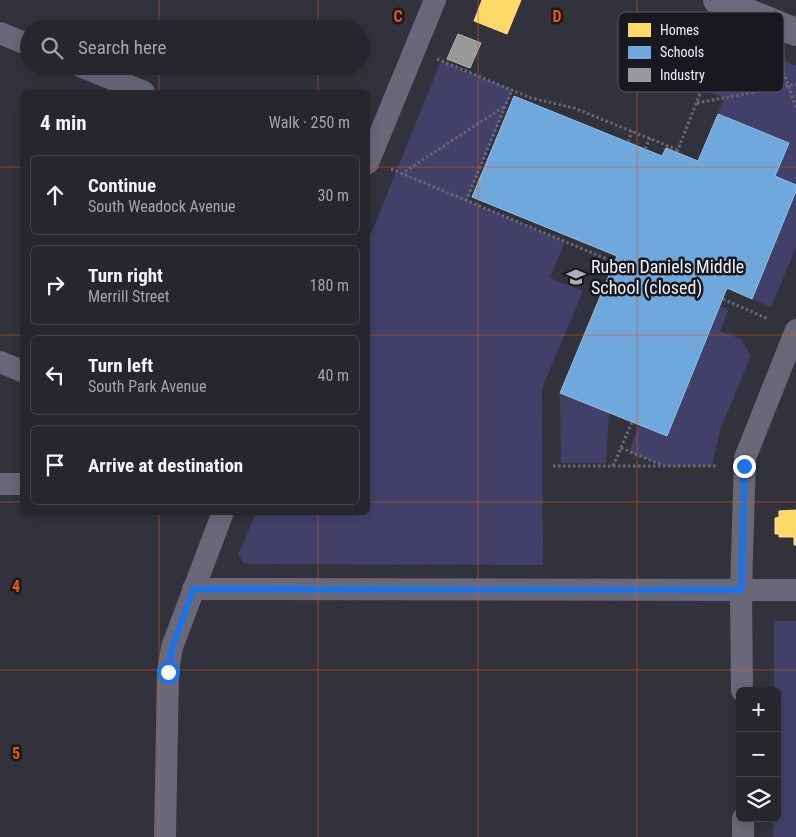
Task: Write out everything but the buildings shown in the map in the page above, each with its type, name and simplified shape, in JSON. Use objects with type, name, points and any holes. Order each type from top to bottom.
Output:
[{"type":"street","points":[[370,158],[435,0]]},
{"type":"street","points":[[717,0],[747,12]]},
{"type":"street","points":[[784,27],[796,32]]},
{"type":"street","points":[[0,33],[20,41]]},
{"type":"street","points":[[102,75],[139,90]]},
{"type":"street","points":[[742,687],[741,590],[745,458],[750,440],[796,330]]},
{"type":"street","points":[[0,362],[20,370]]},
{"type":"street","points":[[0,484],[20,484]]},
{"type":"street","points":[[165,837],[168,672],[172,647],[222,515]]},
{"type":"street","points":[[193,589],[796,590]]},
{"type":"street","points":[[743,822],[743,837]]},
{"type":"path","points":[[437,59],[532,98],[574,108],[650,138],[677,151],[701,92]]},
{"type":"path","points":[[784,75],[796,108]]},
{"type":"path","points":[[784,87],[796,84]]},
{"type":"path","points":[[466,201],[512,90]]},
{"type":"path","points":[[696,104],[757,92]]},
{"type":"path","points":[[400,174],[505,106]]},
{"type":"path","points":[[628,142],[632,131]]},
{"type":"path","points":[[645,150],[650,138]]},
{"type":"path","points":[[391,169],[614,262]]},
{"type":"path","points":[[723,299],[768,319]]},
{"type":"path","points":[[613,466],[632,422]]},
{"type":"path","points":[[621,448],[664,466]]},
{"type":"path","points":[[553,466],[716,466]]},
{"type":"shaded area","points":[[784,60],[796,66],[796,185],[775,176],[788,143],[718,114],[724,98],[711,92],[784,92]]},
{"type":"shaded area","points":[[441,61],[512,90],[467,201],[565,242],[550,278],[583,291],[542,388],[543,565],[245,564],[238,555],[255,515],[370,515],[370,236]]},
{"type":"shaded area","points":[[796,191],[796,247],[771,307],[752,299]]},
{"type":"shaded area","points":[[720,306],[729,309],[720,331],[741,339],[751,356],[720,430],[712,466],[664,466],[629,452],[639,425],[667,436]]},
{"type":"shaded area","points":[[560,393],[609,412],[606,463],[561,463]]},
{"type":"shaded area","points":[[774,621],[796,621],[796,837],[773,837],[773,822],[781,822],[781,687],[774,687]]},
{"type":"place","name":"Ruben Daniels Middle School (closed)","points":[[576,277]]},
{"type":"route","points":[[168,672],[172,647],[193,589],[741,590],[744,466]]}]
